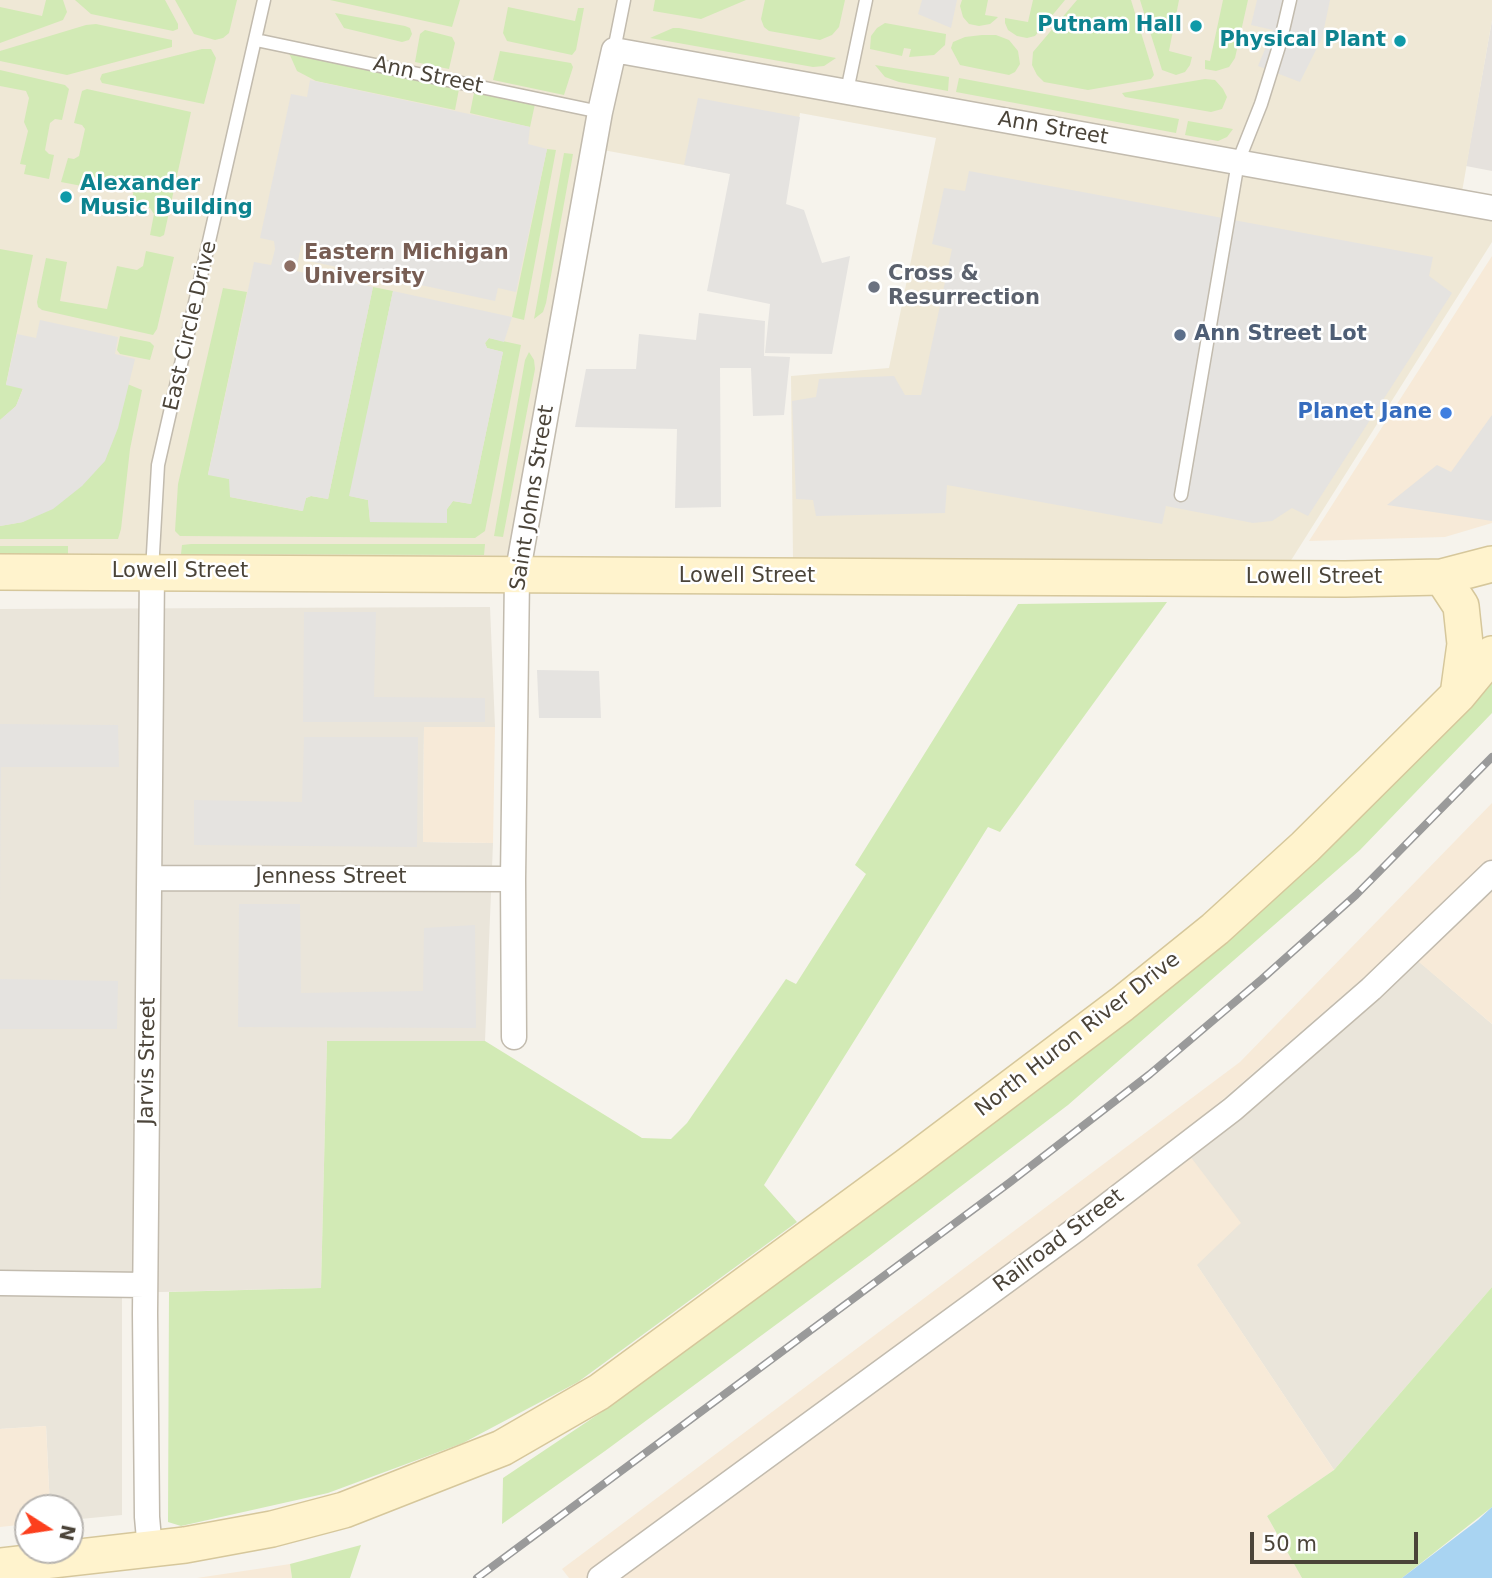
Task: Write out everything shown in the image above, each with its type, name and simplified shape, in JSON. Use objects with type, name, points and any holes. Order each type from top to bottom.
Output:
[{"type":"main road","name":"Lowell Street","points":[[0,572],[1331,579],[1442,577],[1492,564]]},
{"type":"main road","points":[[1442,577],[1461,607],[1465,644],[1458,695]]},
{"type":"main road","name":"North Huron River Drive","points":[[0,1566],[150,1550],[272,1530],[344,1510],[502,1448],[599,1392],[907,1166],[1122,1004],[1215,929],[1305,847],[1458,695],[1492,654]]},
{"type":"street","name":"Ann Street","points":[[614,50],[1492,208]]},
{"type":"street","name":"Saint Johns Street","points":[[514,1037],[517,576],[600,112],[614,50]]},
{"type":"street","name":"Jarvis Street","points":[[150,1550],[147,1517],[145,1285],[152,571]]},
{"type":"street","name":"Railroad Street","points":[[600,1578],[1067,1236],[1233,1110],[1371,989],[1492,873]]},
{"type":"street","name":"Jenness Street","points":[[150,878],[513,879]]},
{"type":"street","points":[[0,1283],[145,1285]]},
{"type":"lane","name":"East Circle Drive","points":[[152,571],[158,465],[264,0]]},
{"type":"lane","points":[[614,50],[624,0]]},
{"type":"lane","points":[[847,91],[866,0]]},
{"type":"lane","points":[[1181,495],[1238,162],[1268,82],[1290,0]]},
{"type":"lane","name":"Ann Street","points":[[256,40],[600,112]]},
{"type":"shaded area","name":"Eastern Michigan University","points":[[0,0],[1492,0],[1492,20],[1459,209],[1492,215],[1492,242],[1290,562],[793,559],[791,376],[889,368],[936,138],[800,113],[787,184],[603,150],[528,558],[0,558]]},
{"type":"shaded area","points":[[922,0],[957,0],[951,28],[918,14]]},
{"type":"shaded area","points":[[1257,0],[1330,0],[1322,38],[1300,82],[1258,66],[1273,30],[1251,25]]},
{"type":"shaded area","points":[[1492,20],[1492,171],[1466,166]]},
{"type":"shaded area","points":[[310,80],[530,127],[528,144],[547,149],[516,292],[498,288],[495,301],[309,261],[311,245],[307,243],[301,246],[296,271],[373,287],[328,499],[311,496],[306,498],[303,511],[230,497],[229,479],[208,475],[254,262],[271,265],[275,249],[274,241],[260,238],[291,94],[307,97]]},
{"type":"shaded area","points":[[698,98],[800,117],[786,204],[804,210],[822,263],[850,256],[832,354],[765,353],[770,304],[707,291],[730,174],[684,165]]},
{"type":"shaded area","name":"Ann Street Lot","points":[[969,171],[1433,257],[1429,276],[1452,293],[1308,516],[1292,508],[1272,521],[1253,523],[1166,506],[1162,524],[947,485],[945,513],[816,516],[813,500],[796,499],[792,401],[816,397],[819,379],[894,376],[905,395],[921,395],[952,249],[932,244],[944,188],[965,191]]},
{"type":"shaded area","points":[[1492,256],[1492,523],[1445,537],[1309,541]]},
{"type":"shaded area","points":[[393,291],[512,317],[504,342],[489,338],[485,343],[487,348],[503,352],[471,504],[453,501],[447,509],[447,523],[370,522],[368,500],[349,496]]},
{"type":"shaded area","points":[[699,313],[765,321],[764,356],[790,357],[784,415],[753,416],[751,368],[720,368],[721,507],[675,508],[677,429],[575,427],[586,369],[636,369],[639,334],[696,340]]},
{"type":"shaded area","points":[[40,320],[118,337],[115,354],[135,359],[118,428],[105,461],[82,486],[53,509],[23,522],[0,526],[0,420],[16,406],[23,389],[6,385],[17,334],[36,338]]},
{"type":"shaded area","points":[[1492,415],[1492,521],[1387,505],[1437,465],[1451,472]]},
{"type":"shaded area","points":[[490,607],[495,727],[424,727],[423,842],[493,843],[485,1041],[327,1041],[321,1288],[122,1293],[122,1515],[84,1519],[84,1494],[49,1494],[46,1426],[0,1429],[0,609]]},
{"type":"shaded area","points":[[304,612],[376,612],[374,697],[485,698],[485,722],[303,722]]},
{"type":"shaded area","points":[[537,670],[599,671],[601,718],[539,718]]},
{"type":"shaded area","points":[[0,724],[118,725],[119,767],[1,767],[0,908]]},
{"type":"shaded area","points":[[424,727],[495,727],[493,843],[423,842]]},
{"type":"shaded area","points":[[304,737],[418,737],[417,847],[194,845],[194,800],[302,802]]},
{"type":"shaded area","points":[[1492,803],[1492,1024],[1400,946],[1177,1139],[1241,1223],[1197,1265],[1334,1470],[1267,1516],[1302,1578],[569,1578],[562,1569],[1240,1062]]},
{"type":"shaded area","points":[[239,904],[300,904],[301,993],[423,991],[424,928],[475,925],[476,1028],[238,1027]]},
{"type":"shaded area","points":[[1401,946],[1492,1024],[1492,1287],[1334,1470],[1196,1264],[1177,1139]]},
{"type":"shaded area","points":[[0,979],[118,981],[117,1029],[0,1029]]},
{"type":"shaded area","points":[[46,1426],[49,1494],[14,1494],[14,1526],[0,1527],[0,1429]]},
{"type":"shaded area","points":[[290,1564],[292,1578],[197,1578]]},
{"type":"green space","points":[[46,0],[63,0],[67,12],[63,20],[0,43],[0,7],[42,16]]},
{"type":"green space","points":[[75,0],[165,0],[178,29],[173,31],[91,14]]},
{"type":"green space","points":[[175,0],[237,0],[229,33],[215,40],[194,34]]},
{"type":"green space","points":[[330,0],[460,0],[452,27]]},
{"type":"green space","points":[[655,0],[746,0],[701,19],[653,11]]},
{"type":"green space","points":[[765,0],[845,0],[839,27],[832,35],[820,40],[769,31],[761,19]]},
{"type":"green space","points":[[962,0],[988,0],[985,15],[998,17],[990,24],[969,24],[963,17],[960,6]]},
{"type":"green space","points":[[1033,0],[1065,0],[1035,36],[1017,36],[1008,30],[1005,18],[1028,22]]},
{"type":"green space","points":[[1077,0],[1131,0],[1154,75],[1151,79],[1088,90],[1044,82],[1037,75],[1032,65],[1033,52]]},
{"type":"green space","points":[[1140,0],[1179,0],[1169,51],[1192,57],[1185,72],[1176,75],[1162,70]]},
{"type":"green space","points":[[1223,0],[1248,0],[1235,58],[1229,67],[1216,71],[1205,69],[1205,60],[1210,61]]},
{"type":"green space","points":[[508,7],[575,21],[578,8],[584,8],[576,50],[572,55],[507,41],[503,33]]},
{"type":"green space","points":[[335,13],[405,26],[410,28],[412,34],[409,40],[402,42],[344,28]]},
{"type":"green space","points":[[885,23],[946,34],[945,45],[934,55],[909,57],[911,49],[904,48],[902,56],[870,49],[871,36]]},
{"type":"green space","points":[[96,24],[172,40],[172,47],[67,75],[0,61],[0,51]]},
{"type":"green space","points":[[673,28],[836,58],[824,66],[813,67],[650,38]]},
{"type":"green space","points":[[425,30],[452,37],[455,43],[449,69],[415,62],[420,34]]},
{"type":"green space","points":[[982,35],[996,35],[1009,40],[1018,51],[1020,64],[1015,72],[1009,75],[960,65],[951,48],[953,42]]},
{"type":"green space","points":[[211,49],[216,58],[204,104],[102,83],[100,79],[102,74]]},
{"type":"green space","points":[[500,51],[571,63],[573,67],[564,95],[493,80]]},
{"type":"green space","points":[[289,53],[459,89],[455,110],[316,81],[297,71]]},
{"type":"green space","points":[[875,65],[949,77],[948,91],[899,82],[885,77]]},
{"type":"green space","points":[[0,70],[65,85],[69,89],[62,120],[55,119],[50,123],[45,150],[54,155],[49,179],[24,174],[26,165],[20,164],[28,131],[24,122],[29,98],[26,91],[0,86]]},
{"type":"green space","points":[[959,78],[1179,119],[1176,133],[956,92]]},
{"type":"green space","points":[[1205,79],[1215,80],[1223,89],[1227,97],[1222,109],[1211,112],[1125,97],[1122,93]]},
{"type":"green space","points":[[87,89],[191,112],[164,235],[150,235],[154,214],[150,208],[131,203],[134,190],[129,185],[89,176],[82,186],[61,182],[68,158],[79,156],[85,129],[74,123],[82,91]]},
{"type":"green space","points":[[474,93],[535,104],[530,127],[470,113]]},
{"type":"green space","points":[[1188,121],[1233,129],[1227,137],[1218,141],[1185,135]]},
{"type":"green space","points":[[547,149],[556,150],[524,320],[512,317]]},
{"type":"green space","points":[[564,153],[573,154],[546,303],[543,312],[534,319]]},
{"type":"green space","points":[[0,249],[33,255],[6,384],[23,388],[16,406],[0,420]]},
{"type":"green space","points":[[146,251],[174,257],[157,329],[153,335],[38,307],[46,258],[67,262],[60,301],[107,309],[117,266],[137,270],[143,266]]},
{"type":"green space","points":[[373,287],[393,291],[350,496],[368,500],[370,521],[447,509],[453,501],[471,504],[503,352],[487,348],[485,343],[489,338],[521,345],[485,531],[475,538],[180,536],[175,531],[178,484],[223,288],[247,292],[208,474],[230,479],[230,497],[302,511],[306,498],[311,496],[328,499]]},
{"type":"green space","points":[[120,336],[150,342],[154,346],[150,360],[120,354],[117,350]]},
{"type":"green space","points":[[529,352],[535,369],[503,537],[494,536],[525,360]]},
{"type":"green space","points":[[125,383],[142,390],[130,449],[118,539],[0,539],[0,526],[23,522]]},
{"type":"green space","points":[[485,544],[484,555],[181,554],[182,545]]},
{"type":"green space","points":[[0,546],[68,546],[68,555],[0,555]]},
{"type":"green space","points":[[1167,602],[1000,832],[988,827],[764,1185],[797,1222],[578,1382],[463,1443],[328,1493],[181,1526],[168,1522],[169,1292],[321,1288],[327,1041],[485,1041],[642,1138],[671,1139],[687,1123],[786,979],[796,984],[866,874],[855,865],[1018,604]]},
{"type":"green space","points":[[1492,679],[1492,713],[1360,850],[1068,1105],[869,1256],[502,1524],[503,1478],[615,1403],[1039,1090],[1262,906]]},
{"type":"green space","points":[[1492,1287],[1492,1507],[1402,1578],[1302,1578],[1267,1516],[1334,1470]]},
{"type":"green space","points":[[361,1545],[350,1578],[292,1578],[290,1564]]},
{"type":"water","points":[[1492,1507],[1492,1578],[1402,1578],[1478,1520]]},
{"type":"railway","points":[[477,1578],[1009,1183],[1150,1074],[1356,895],[1492,757]]},
{"type":"place","name":"Putnam Hall","points":[[1196,26]]},
{"type":"place","name":"Physical Plant","points":[[1400,41]]},
{"type":"place","name":"Alexander Music Building","points":[[66,197]]},
{"type":"place","name":"Eastern Michigan University","points":[[290,266]]},
{"type":"place","name":"Cross & Resurrection","points":[[874,287]]},
{"type":"place","name":"Ann Street Lot","points":[[1180,335]]},
{"type":"place","name":"Planet Jane","points":[[1446,413]]}]
